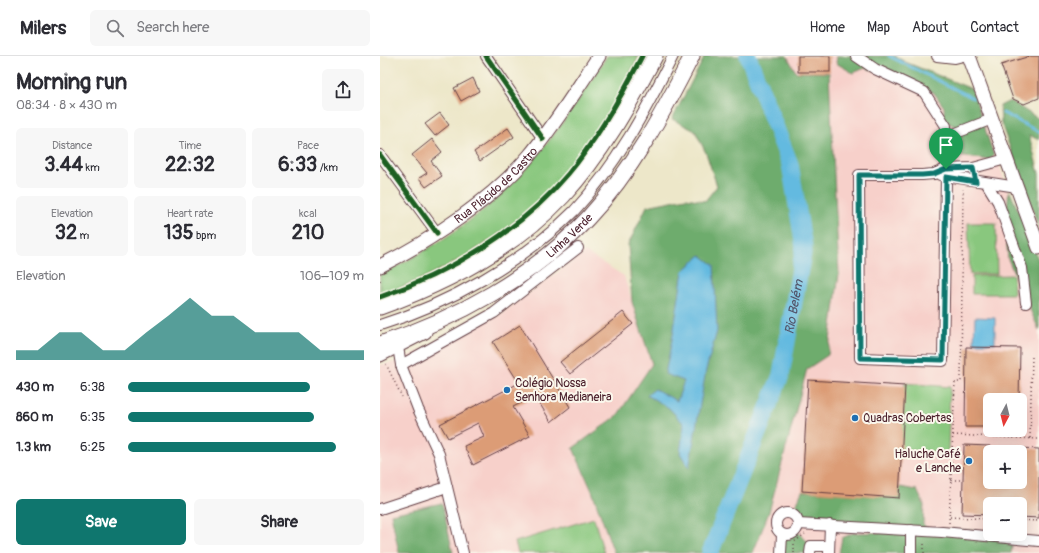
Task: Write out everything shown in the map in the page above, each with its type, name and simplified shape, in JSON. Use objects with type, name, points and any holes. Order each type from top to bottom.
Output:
[{"type":"highway","points":[[380,307],[429,288],[463,270],[511,240],[546,212],[577,179],[602,145],[626,109],[655,56]]},
{"type":"highway","name":"Linha Verde","points":[[380,344],[430,325],[467,307],[536,264],[573,234],[589,218],[621,178],[649,136],[692,56]]},
{"type":"main road","name":"Rua Plácido de Castro","points":[[380,266],[412,250],[502,184],[543,139],[599,56]]},
{"type":"main road","points":[[968,56],[1039,248]]},
{"type":"main road","points":[[383,360],[398,347],[467,307]]},
{"type":"street","points":[[486,56],[543,139]]},
{"type":"street","points":[[380,326],[436,304],[464,289],[514,259],[557,227],[589,193],[621,150],[646,109],[673,56]]},
{"type":"street","points":[[856,56],[875,69],[924,92],[946,126],[946,173],[943,360],[860,358],[859,175],[901,176],[946,173],[1006,160]]},
{"type":"street","points":[[937,56],[955,58],[963,56]]},
{"type":"street","points":[[946,137],[992,119]]},
{"type":"street","points":[[380,155],[437,233]]},
{"type":"street","points":[[973,168],[976,182]]},
{"type":"street","points":[[946,173],[963,180],[1017,187]]},
{"type":"street","points":[[987,184],[998,202],[1022,268],[1026,303]]},
{"type":"street","points":[[401,365],[500,308],[578,248]]},
{"type":"street","points":[[398,347],[401,365],[418,409],[439,454],[463,553]]},
{"type":"street","points":[[380,509],[447,487]]},
{"type":"street","points":[[781,553],[782,535],[777,530],[775,523],[778,517],[784,513],[791,514],[796,518],[798,524],[793,534],[782,535]]},
{"type":"street","points":[[798,524],[949,532],[1039,541]]},
{"type":"street","points":[[810,553],[811,546],[829,550],[830,525]]},
{"type":"street","points":[[911,530],[911,553]]},
{"type":"path","points":[[949,532],[955,382],[961,382],[963,180]]},
{"type":"path","points":[[1030,438],[1032,356]]},
{"type":"path","points":[[383,360],[405,403]]},
{"type":"path","points":[[952,435],[1039,438]]},
{"type":"path","points":[[901,456],[951,458]]},
{"type":"path","points":[[951,480],[963,480]]},
{"type":"path","points":[[949,517],[983,519]]},
{"type":"path","points":[[1027,520],[1039,521]]},
{"type":"path","points":[[924,553],[925,531]]},
{"type":"shaded area","points":[[787,56],[877,56],[979,104],[1039,283],[1039,553],[753,553],[769,512],[807,369],[828,355],[834,169],[829,73],[796,72]]},
{"type":"shaded area","name":"Colégio Nossa Senhora Medianeira","points":[[585,252],[624,276],[652,364],[617,416],[573,448],[592,491],[614,553],[380,553],[380,365],[395,362],[498,316]]},
{"type":"green space","points":[[607,56],[639,56],[615,102],[588,147],[566,174],[547,194],[504,231],[432,274],[380,295],[380,275],[413,258],[445,238],[476,216],[504,192],[546,145],[584,92]]},
{"type":"green space","points":[[705,56],[787,56],[796,72],[829,73],[839,274],[828,355],[807,369],[769,512],[753,553],[614,553],[592,491],[573,448],[617,416],[652,364],[632,302],[628,245],[647,206],[686,198],[705,201],[717,186],[706,153],[695,131],[672,119]]},
{"type":"green space","points":[[837,56],[895,56],[905,62],[972,89],[994,156],[990,160],[957,156],[955,126],[944,121],[944,107],[934,93],[909,80],[865,68],[853,73],[836,63]]},
{"type":"green space","points":[[1010,101],[1039,119],[1039,140],[1029,135],[1039,174],[1039,228],[1001,123],[1000,106]]},
{"type":"green space","points":[[1009,190],[1039,262],[1039,330],[1008,259],[1005,223]]},
{"type":"green space","points":[[968,223],[996,223],[997,274],[970,274]]},
{"type":"green space","points":[[1013,275],[1014,294],[972,294],[972,276]]},
{"type":"green space","points":[[905,383],[950,387],[948,453],[901,450]]},
{"type":"green space","points":[[900,487],[917,490],[924,505],[923,524],[927,528],[983,531],[983,541],[1010,541],[1012,546],[1011,553],[839,553],[842,538],[853,533],[889,532],[811,521],[800,518],[795,508],[802,491],[899,497]]},
{"type":"green space","points":[[442,503],[453,553],[399,553],[391,514]]},
{"type":"green space","points":[[594,518],[604,553],[518,553],[515,542]]},
{"type":"green space","points":[[798,532],[810,544],[808,553],[782,553],[785,537]]},
{"type":"water","points":[[701,255],[714,265],[717,331],[706,370],[689,468],[680,453],[684,424],[669,408],[647,395],[655,389],[677,401],[684,381],[665,374],[683,271]]},
{"type":"water","points":[[975,317],[995,318],[995,343],[974,343]]},
{"type":"building","points":[[798,56],[830,56],[830,72],[798,72]]},
{"type":"building","points":[[1030,56],[1039,56],[1039,98],[1024,104],[1013,99],[1001,65]]},
{"type":"building","points":[[473,78],[479,91],[461,101],[454,88]]},
{"type":"building","points":[[440,113],[449,125],[435,136],[425,124]]},
{"type":"building","points":[[508,128],[514,137],[480,161],[474,152]]},
{"type":"building","points":[[432,139],[442,152],[431,161],[442,176],[426,187],[419,178],[427,173],[412,155]]},
{"type":"building","points":[[623,312],[633,324],[570,374],[560,362]]},
{"type":"building","points":[[520,325],[570,407],[551,422],[535,396],[513,407],[530,436],[473,465],[464,446],[484,437],[478,423],[448,438],[440,424],[519,383],[493,342]]},
{"type":"building","points":[[966,347],[1020,348],[1019,393],[983,393],[983,427],[965,427]]},
{"type":"building","name":"Quadras Cobertas","points":[[808,380],[905,386],[899,498],[802,491]]},
{"type":"building","points":[[964,445],[983,446],[983,489],[1027,489],[1027,448],[1039,449],[1039,518],[1027,517],[1027,497],[983,497],[983,515],[962,514]]},
{"type":"waterway","name":"Rio Belém","points":[[710,553],[781,375],[804,247],[790,164],[748,56]]},
{"type":"waterway","points":[[889,56],[973,98]]},
{"type":"waterway","points":[[1003,113],[1039,132]]},
{"type":"cycle path","points":[[486,56],[543,139]]},
{"type":"cycle path","points":[[380,297],[432,276],[458,263],[506,232],[549,195],[568,174],[599,132],[642,56]]},
{"type":"cycle path","points":[[380,155],[437,233]]},
{"type":"place","name":"Colégio Nossa Senhora Medianeira","points":[[507,390]]},
{"type":"place","name":"Quadras Cobertas","points":[[855,418]]},
{"type":"place","name":"Haluche Café e Lanche","points":[[969,461]]},
{"type":"route","points":[[973,168],[976,182],[946,177],[943,360],[860,358],[859,175],[922,175],[934,174],[946,169],[973,168]]}]
